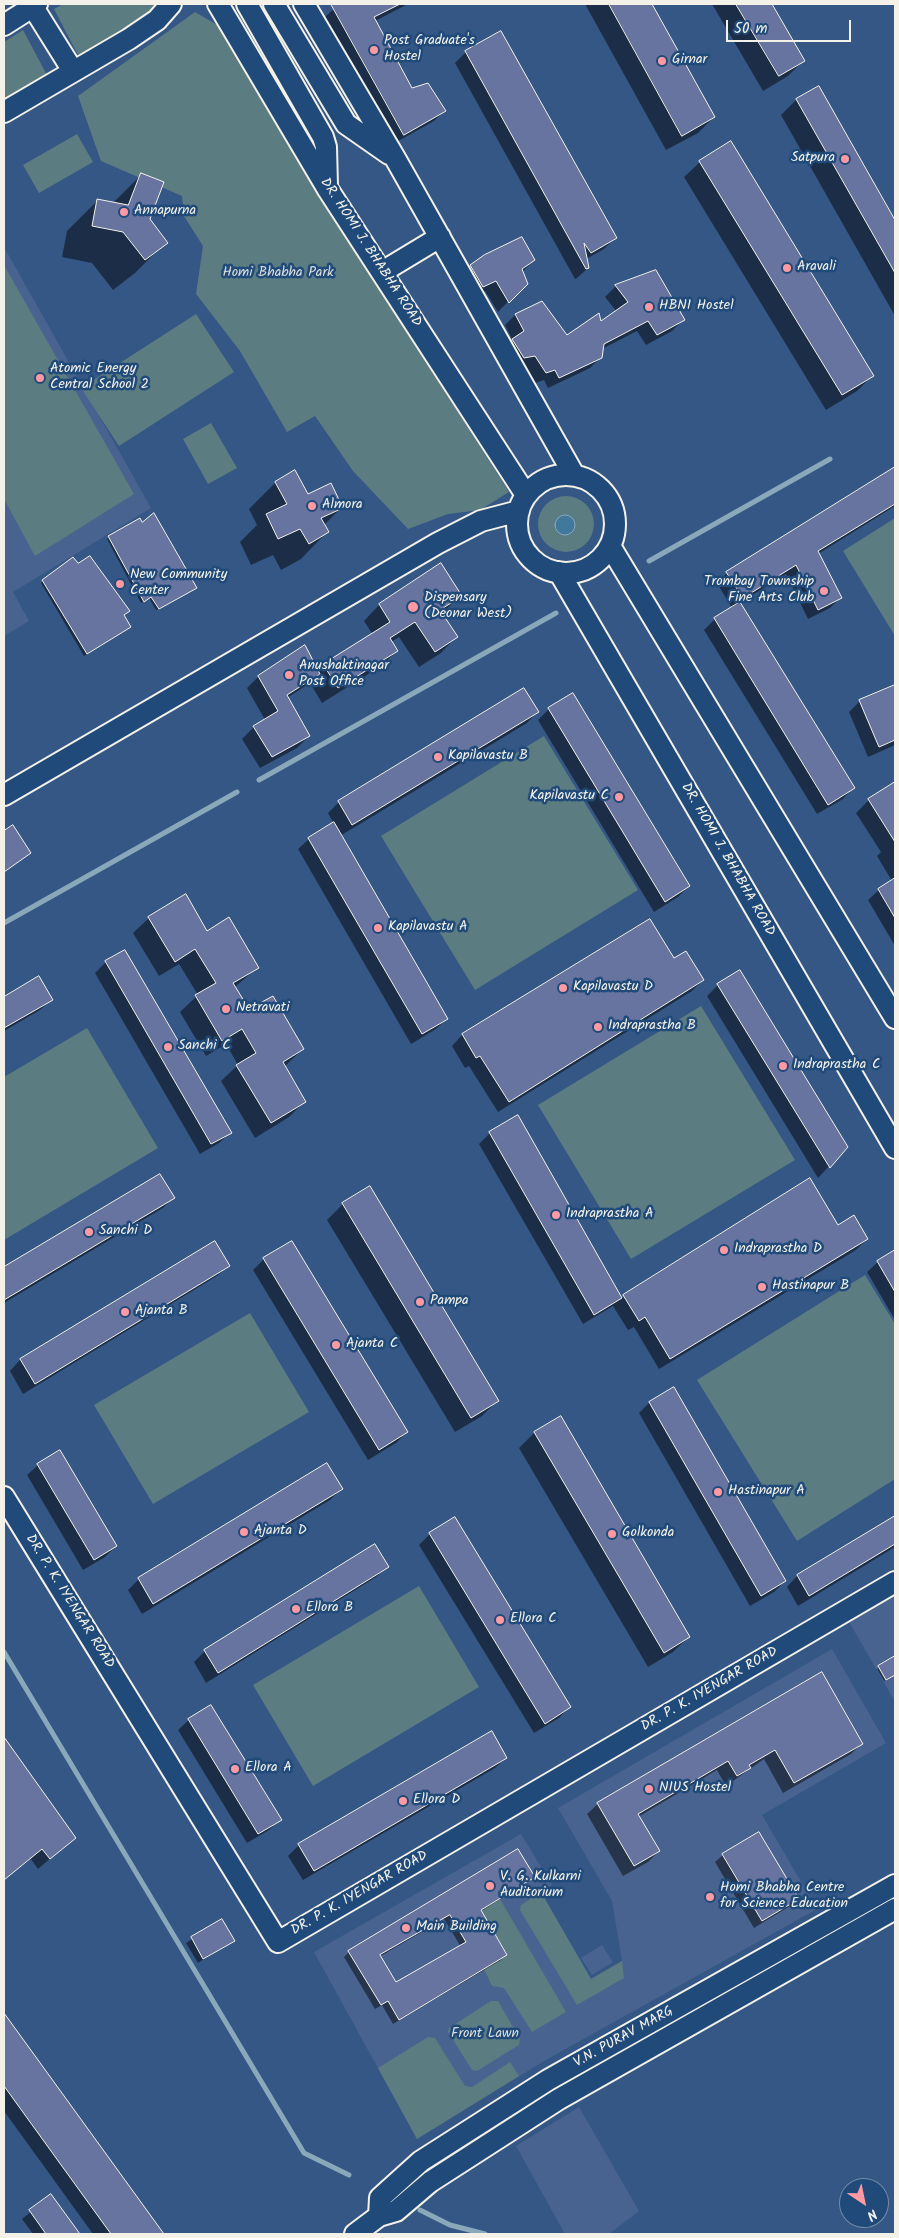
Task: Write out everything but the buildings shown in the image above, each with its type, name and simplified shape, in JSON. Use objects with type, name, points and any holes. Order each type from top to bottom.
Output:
[{"type":"street","points":[[4,112],[157,20],[171,4]]},
{"type":"street","points":[[248,4],[323,137],[326,147],[328,188]]},
{"type":"street","points":[[274,4],[346,124],[395,158]]},
{"type":"street","points":[[304,4],[395,158],[574,475]]},
{"type":"street","points":[[4,25],[35,5],[73,72]]},
{"type":"street","name":"DR. HOMI J. BHABHA ROAD","points":[[219,5],[328,188],[382,272],[522,503]]},
{"type":"street","points":[[382,272],[440,237]]},
{"type":"street","points":[[4,795],[438,543],[522,503],[539,483],[556,476],[574,475],[590,481],[603,491],[611,505],[615,521],[610,546],[598,560],[586,568],[573,572],[559,572],[543,567],[530,558],[521,544],[517,529],[522,503]]},
{"type":"street","points":[[610,546],[895,1018]]},
{"type":"street","name":"DR. HOMI J. BHABHA ROAD","points":[[559,572],[895,1148]]},
{"type":"street","name":"DR. P. K. IYENGAR ROAD","points":[[4,1496],[278,1942],[895,1582]]},
{"type":"street","name":"V.N. PURAV MARG","points":[[379,2216],[380,2198],[421,2161],[548,2080],[895,1886]]},
{"type":"street","name":"V.N. PURAV MARG","points":[[355,2234],[379,2216],[396,2210],[430,2182],[559,2099],[895,1909]]},
{"type":"shaded area","name":"Atomic Energy Central School 2","points":[[4,247],[151,508],[13,592],[29,621],[4,636]]},
{"type":"shaded area","points":[[561,515],[569,515],[575,521],[575,529],[569,535],[561,535],[555,529],[555,521]]},
{"type":"shaded area","points":[[895,1592],[895,1699],[894,1700],[848,1620]]},
{"type":"shaded area","name":"Homi Bhabha Centre for Science Education","points":[[832,1649],[886,1743],[762,1815],[817,1909],[544,2061],[417,2139],[314,1952],[521,1834],[552,1885],[541,1893],[591,1979],[622,1961],[612,1901],[558,1808]]},
{"type":"shaded area","points":[[602,1945],[613,1962],[592,1975],[581,1958]]},
{"type":"shaded area","points":[[579,2107],[639,2211],[609,2234],[565,2234],[516,2146]]},
{"type":"green space","points":[[63,4],[161,4],[155,15],[79,57],[54,9]]},
{"type":"green space","name":"Homi Bhabha Park","points":[[195,12],[219,26],[313,185],[509,492],[480,510],[448,514],[408,529],[353,471],[315,416],[287,432],[240,351],[196,294],[203,246],[184,216],[182,196],[101,161],[78,96]]},
{"type":"green space","points":[[23,30],[48,77],[4,103],[4,42]]},
{"type":"green space","points":[[77,134],[93,162],[39,193],[23,165]]},
{"type":"green space","name":"Atomic Energy Central School 2","points":[[4,265],[134,494],[35,556],[4,499]]},
{"type":"green space","points":[[196,314],[234,372],[119,446],[81,388]]},
{"type":"green space","points":[[211,423],[237,468],[208,484],[183,439]]},
{"type":"green space","points":[[566,496],[577,498],[586,504],[592,513],[594,524],[592,535],[586,544],[577,550],[566,552],[555,550],[546,544],[540,535],[538,524],[540,513],[546,504],[555,498]]},
{"type":"green space","points":[[895,518],[895,636],[843,551]]},
{"type":"green space","points":[[544,736],[638,890],[475,990],[381,836]]},
{"type":"green space","points":[[701,1006],[795,1160],[631,1259],[538,1105]]},
{"type":"green space","points":[[87,1028],[158,1148],[4,1240],[4,1077]]},
{"type":"green space","points":[[865,1275],[895,1324],[895,1479],[797,1541],[697,1380]]},
{"type":"green space","points":[[250,1313],[309,1412],[153,1504],[94,1405]]},
{"type":"green space","points":[[419,1586],[479,1687],[313,1786],[253,1685]]},
{"type":"green space","points":[[541,1892],[591,1979],[622,1961],[624,1978],[577,2005],[520,1910],[521,1905]]},
{"type":"green space","points":[[500,1899],[566,2012],[532,2032],[504,1988],[492,1986],[484,1969],[507,1954],[481,1910]]},
{"type":"green space","name":"Front Lawn","points":[[491,2001],[498,2001],[520,2039],[519,2045],[477,2071],[472,2070],[448,2032],[449,2028]]},
{"type":"green space","points":[[428,2037],[435,2038],[465,2086],[472,2087],[510,2062],[519,2076],[417,2139],[378,2068]]},
{"type":"waterway","points":[[649,561],[830,459]]},
{"type":"waterway","points":[[259,780],[556,613]]},
{"type":"waterway","points":[[4,923],[237,792]]},
{"type":"waterway","points":[[4,1652],[304,2153],[349,2175]]},
{"type":"waterway","points":[[420,2210],[450,2225],[485,2234]]},
{"type":"place","name":"Post Graduate's Hostel","points":[[374,50]]},
{"type":"place","name":"Girnar","points":[[662,61]]},
{"type":"place","name":"Satpura","points":[[845,159]]},
{"type":"place","name":"Annapurna","points":[[124,212]]},
{"type":"place","name":"Aravali","points":[[787,268]]},
{"type":"place","name":"HBNI Hostel","points":[[649,307]]},
{"type":"place","name":"Atomic Energy Central School 2","points":[[40,378]]},
{"type":"place","name":"Almora","points":[[312,506]]},
{"type":"place","name":"New Community Center","points":[[120,584]]},
{"type":"place","name":"Trombay Township Fine Arts Club","points":[[824,591]]},
{"type":"place","name":"Dispensary (Deonar West)","points":[[413,607]]},
{"type":"place","name":"Anushaktinagar Post Office","points":[[289,675]]},
{"type":"place","name":"Kapilavastu B","points":[[438,757]]},
{"type":"place","name":"Kapilavastu C","points":[[619,797]]},
{"type":"place","name":"Kapilavastu A","points":[[378,928]]},
{"type":"place","name":"Kapilavastu D","points":[[563,988]]},
{"type":"place","name":"Netravati","points":[[226,1009]]},
{"type":"place","name":"Indraprastha B","points":[[598,1027]]},
{"type":"place","name":"Sanchi C","points":[[168,1047]]},
{"type":"place","name":"Indraprastha C","points":[[783,1066]]},
{"type":"place","name":"Indraprastha A","points":[[556,1215]]},
{"type":"place","name":"Sanchi D","points":[[89,1232]]},
{"type":"place","name":"Indraprastha D","points":[[724,1250]]},
{"type":"place","name":"Hastinapur B","points":[[762,1287]]},
{"type":"place","name":"Pampa","points":[[420,1302]]},
{"type":"place","name":"Ajanta B","points":[[125,1312]]},
{"type":"place","name":"Ajanta C","points":[[336,1345]]},
{"type":"place","name":"Hastinapur A","points":[[718,1492]]},
{"type":"place","name":"Ajanta D","points":[[244,1532]]},
{"type":"place","name":"Golkonda","points":[[612,1534]]},
{"type":"place","name":"Ellora B","points":[[296,1609]]},
{"type":"place","name":"Ellora C","points":[[500,1620]]},
{"type":"place","name":"Ellora A","points":[[235,1769]]},
{"type":"place","name":"NIUS Hostel","points":[[649,1789]]},
{"type":"place","name":"Ellora D","points":[[403,1801]]},
{"type":"place","name":"V. G. Kulkarni Auditorium","points":[[490,1886]]},
{"type":"place","name":"Homi Bhabha Centre for Science Education","points":[[710,1897]]},
{"type":"place","name":"Main Building","points":[[406,1928]]}]
